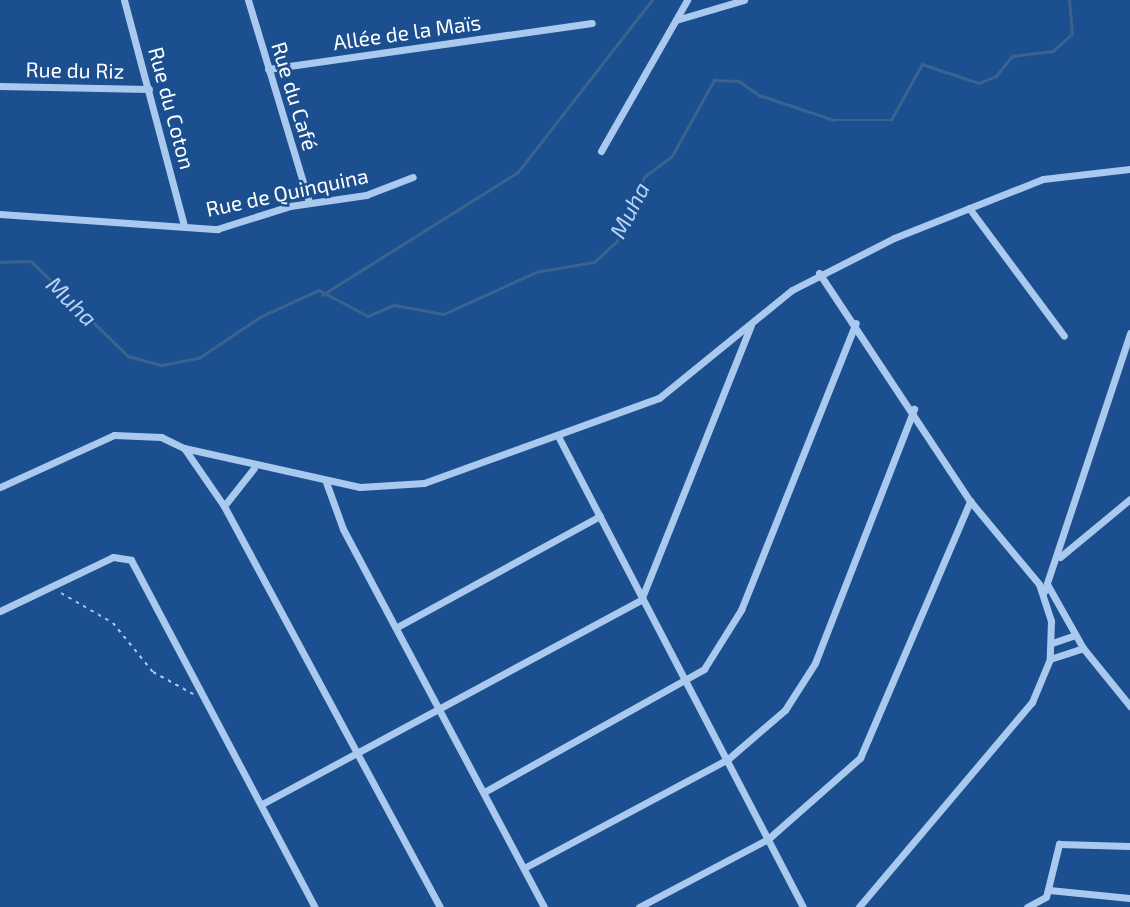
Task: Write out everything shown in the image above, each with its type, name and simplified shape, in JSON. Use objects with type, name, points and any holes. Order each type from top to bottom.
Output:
[{"type":"street","name":"Rue du Coton","points":[[124,0],[184,226]]},
{"type":"street","name":"Rue du Café","points":[[247,0],[309,202]]},
{"type":"street","points":[[601,151],[687,0]]},
{"type":"street","points":[[675,20],[744,0]]},
{"type":"street","name":"Allée de la Maïs","points":[[268,69],[592,23]]},
{"type":"street","name":"Rue du Riz","points":[[0,86],[149,89]]},
{"type":"street","points":[[0,487],[114,435],[161,437],[184,448],[254,468],[326,482],[407,486],[559,438],[659,398],[753,321],[820,273],[1043,179],[1130,169]]},
{"type":"street","name":"Rue de Quinquina","points":[[0,214],[217,229],[309,202],[344,201],[413,177]]},
{"type":"street","points":[[969,208],[1064,337]]},
{"type":"street","points":[[820,273],[914,409],[970,501],[1044,592]]},
{"type":"street","points":[[262,803],[641,600],[753,321]]},
{"type":"street","points":[[486,791],[704,670],[741,610],[856,323]]},
{"type":"street","points":[[859,907],[1006,740],[1032,702],[1050,659],[1052,643],[1044,592],[1059,558],[1130,333]]},
{"type":"street","points":[[524,868],[728,759],[803,687],[914,409]]},
{"type":"street","points":[[559,438],[803,907]]},
{"type":"street","points":[[184,448],[224,506],[440,907]]},
{"type":"street","points":[[224,506],[254,468]]},
{"type":"street","points":[[326,482],[343,529],[399,626],[544,907]]},
{"type":"street","points":[[1059,558],[1130,499]]},
{"type":"street","points":[[639,907],[768,839],[842,779],[874,735],[970,501]]},
{"type":"street","points":[[399,626],[600,516]]},
{"type":"street","points":[[0,611],[53,589],[113,557],[131,560],[315,907]]},
{"type":"street","points":[[1047,584],[1083,648],[1130,706]]},
{"type":"street","points":[[1052,643],[1075,635]]},
{"type":"street","points":[[1050,659],[1083,648]]},
{"type":"street","points":[[1122,696],[1130,689]]},
{"type":"street","points":[[1027,907],[1042,902],[1049,890],[1059,844],[1130,846]]},
{"type":"street","points":[[1049,890],[1130,898]]},
{"type":"path","points":[[53,589],[113,623],[153,672],[204,697]]},
{"type":"waterway","points":[[322,295],[518,172],[652,0]]},
{"type":"waterway","name":"Muha","points":[[0,262],[31,261],[128,356],[162,365],[199,358],[260,317],[319,290],[368,316],[394,305],[444,314],[536,272],[594,262],[617,241],[644,177],[672,156],[714,80],[739,81],[759,95],[834,120],[891,120],[922,64],[979,83],[996,76],[1012,56],[1053,51],[1072,34],[1069,0]]}]
